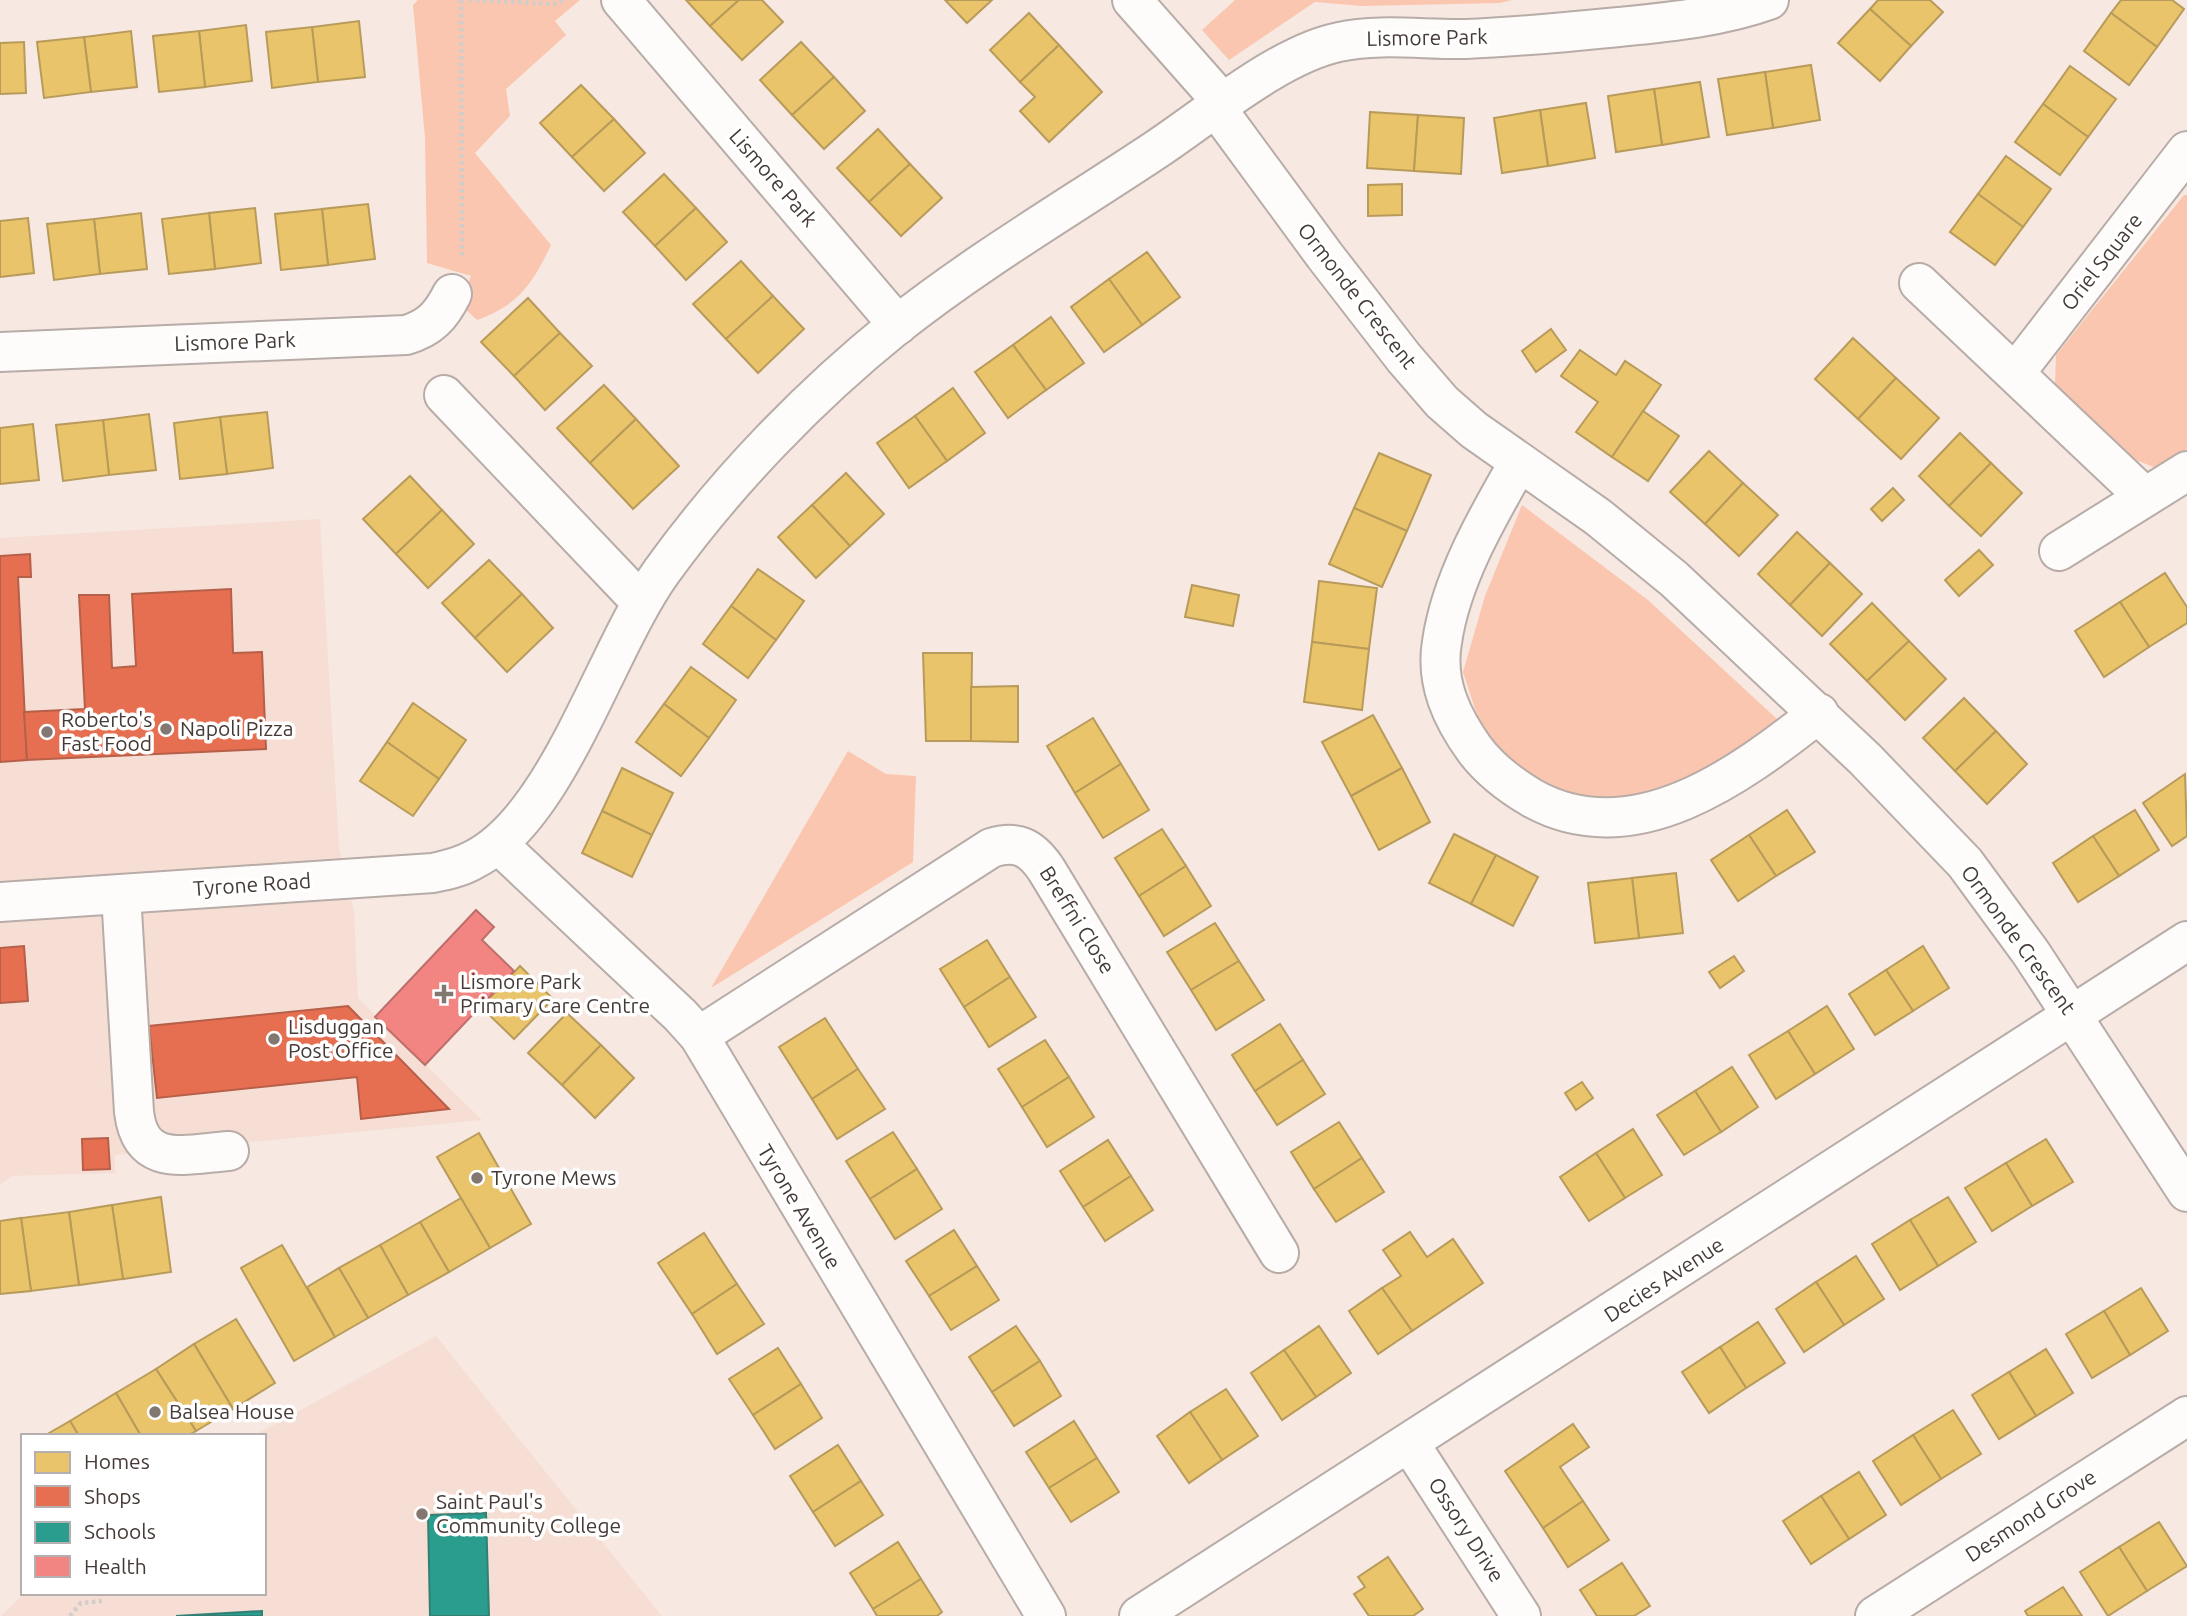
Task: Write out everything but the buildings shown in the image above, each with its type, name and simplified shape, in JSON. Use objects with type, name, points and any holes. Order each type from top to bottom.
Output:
[{"type":"street","name":"Lismore Park","points":[[621,0],[898,325]]},
{"type":"street","points":[[1132,0],[1220,107]]},
{"type":"street","name":"Lismore Park","points":[[498,844],[540,795],[560,763],[641,602],[692,532],[748,467],[823,392],[898,325],[1220,107],[1302,54],[1339,41],[1527,35],[1637,12],[1739,9],[1769,0]]},
{"type":"street","name":"Ormonde Crescent","points":[[1220,107],[1325,256],[1424,382],[1474,430],[1637,548],[1819,713],[1965,863],[2005,915],[2187,1192]]},
{"type":"street","name":"Oriel Square","points":[[2017,372],[2187,151]]},
{"type":"street","name":"Lismore Park","points":[[0,352],[406,335],[419,331],[437,319],[457,280]]},
{"type":"street","points":[[1919,283],[2017,372],[2145,497]]},
{"type":"street","points":[[444,395],[641,602]]},
{"type":"street","points":[[1520,462],[1463,575],[1441,643],[1440,670],[1452,714],[1467,739],[1498,775],[1547,806],[1597,818],[1631,816],[1664,808],[1724,781],[1819,713]]},
{"type":"street","points":[[2059,551],[2187,471]]},
{"type":"street","name":"Tyrone Road","points":[[0,902],[433,873],[473,860],[498,844]]},
{"type":"street","name":"Tyrone Avenue","points":[[498,844],[675,1009],[699,1036],[1046,1616]]},
{"type":"street","name":"Breffni Close","points":[[699,1036],[991,848],[1003,844],[1022,845],[1031,851],[1046,869],[1279,1253]]},
{"type":"street","points":[[121,894],[134,1112],[140,1138],[150,1150],[168,1155],[229,1151]]},
{"type":"street","name":"Decies Avenue","points":[[1139,1616],[1410,1444],[2187,941]]},
{"type":"street","name":"Desmond Grove","points":[[1875,1616],[2187,1416]]},
{"type":"street","name":"Ossory Drive","points":[[1410,1444],[1521,1616]]},
{"type":"path","points":[[457,280],[461,0]]},
{"type":"path","points":[[469,0],[556,4],[563,0]]},
{"type":"path","points":[[70,1616],[81,1603],[102,1601]]},
{"type":"shaded area","points":[[418,0],[580,0],[555,21],[566,35],[506,89],[510,116],[475,153],[551,245],[538,271],[523,291],[504,307],[477,320],[460,304],[471,276],[427,263],[425,138],[413,5]]},
{"type":"shaded area","points":[[1235,0],[1512,0],[1500,3],[1362,6],[1315,2],[1229,60],[1202,30]]},
{"type":"shaded area","points":[[2184,195],[2187,195],[2187,449],[2156,468],[2131,458],[2055,384],[2056,355]]},
{"type":"shaded area","points":[[1522,505],[1648,600],[1777,719],[1738,753],[1691,781],[1627,801],[1577,804],[1515,772],[1481,727],[1463,672],[1485,596]]},
{"type":"shaded area","points":[[320,519],[339,847],[354,911],[358,998],[482,1120],[115,1155],[115,1173],[12,1176],[0,1185],[0,538]]},
{"type":"shaded area","points":[[848,751],[886,774],[916,776],[913,862],[711,988]]},
{"type":"shaded area","name":"Saint Paul's Community College","points":[[436,1336],[662,1616],[1,1616],[23,1595],[266,1595],[266,1434],[257,1434]]},
{"type":"place","name":"Napoli Pizza","points":[[166,729]]},
{"type":"place","name":"Roberto's Fast Food","points":[[47,732]]},
{"type":"place","name":"Lismore Park Primary Care Centre","points":[[444,994]]},
{"type":"place","name":"Lisduggan Post Office","points":[[274,1039]]},
{"type":"place","name":"Tyrone Mews","points":[[477,1178]]},
{"type":"place","name":"Balsea House","points":[[155,1412]]},
{"type":"place","name":"Saint Paul's Community College","points":[[422,1514]]}]
